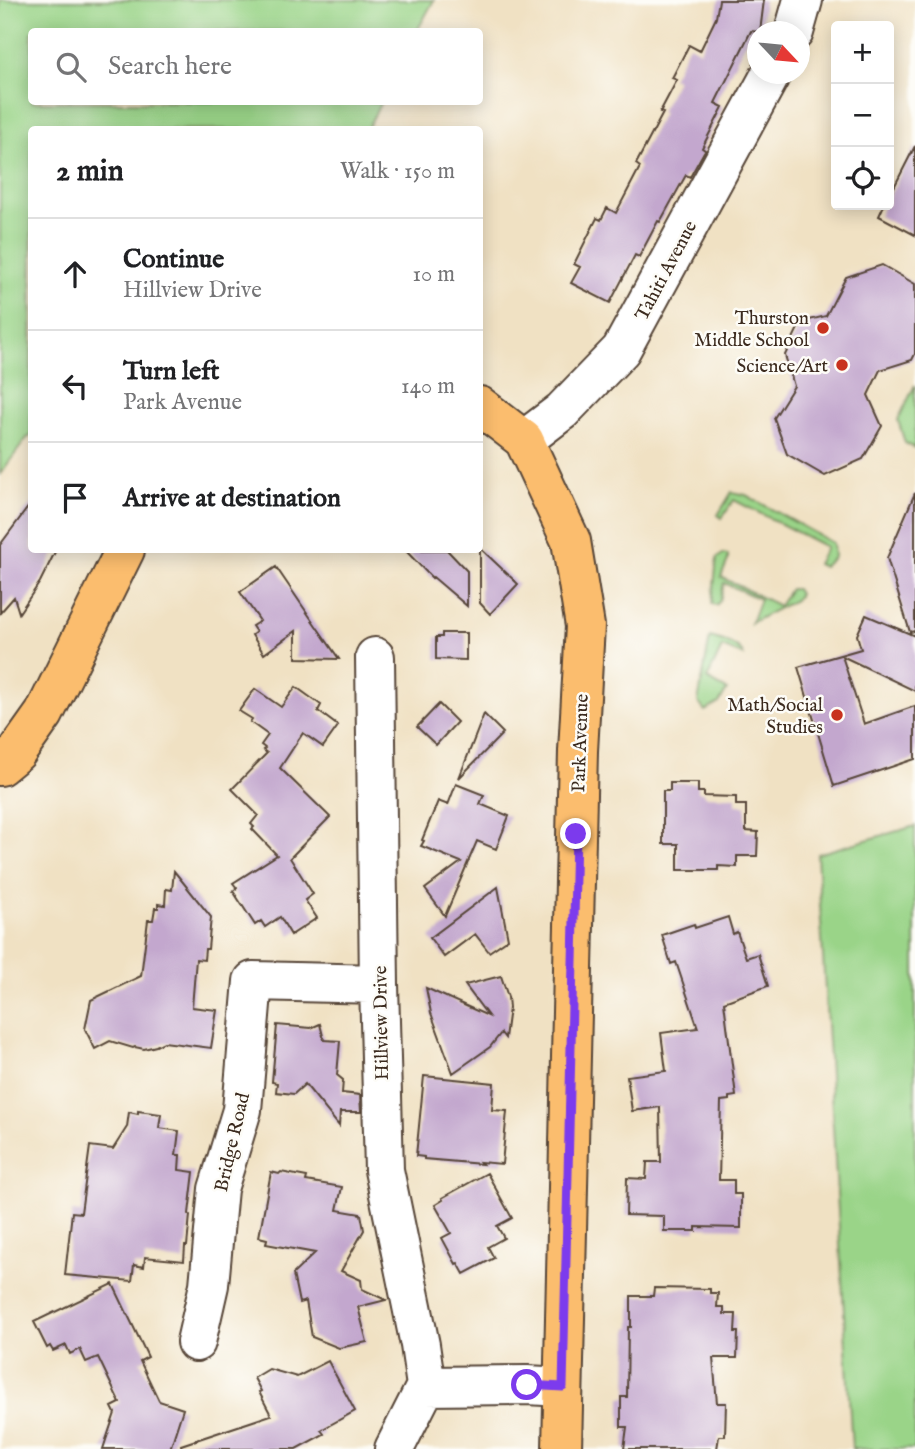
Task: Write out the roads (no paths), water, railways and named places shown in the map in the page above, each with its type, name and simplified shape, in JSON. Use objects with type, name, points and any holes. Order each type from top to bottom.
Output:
[{"type":"main road","name":"Park Avenue","points":[[483,408],[524,440],[571,541],[585,626],[578,765],[562,1449]]},
{"type":"main road","points":[[0,766],[17,752],[44,714],[124,553]]},
{"type":"street","points":[[797,21],[803,0]]},
{"type":"street","name":"Tahiti Avenue","points":[[524,440],[562,411],[621,350],[766,84]]},
{"type":"street","name":"Hillview Drive","points":[[375,657],[383,1170],[420,1345],[426,1386]]},
{"type":"street","name":"Bridge Road","points":[[196,1342],[209,1285],[218,1189],[242,1110],[253,981],[379,984]]},
{"type":"street","points":[[394,1449],[426,1386],[563,1387]]},
{"type":"place","name":"Thurston Middle School","points":[[823,328]]},
{"type":"place","name":"Science/Art","points":[[842,365]]},
{"type":"place","name":"Math/Social Studies","points":[[837,715]]}]
